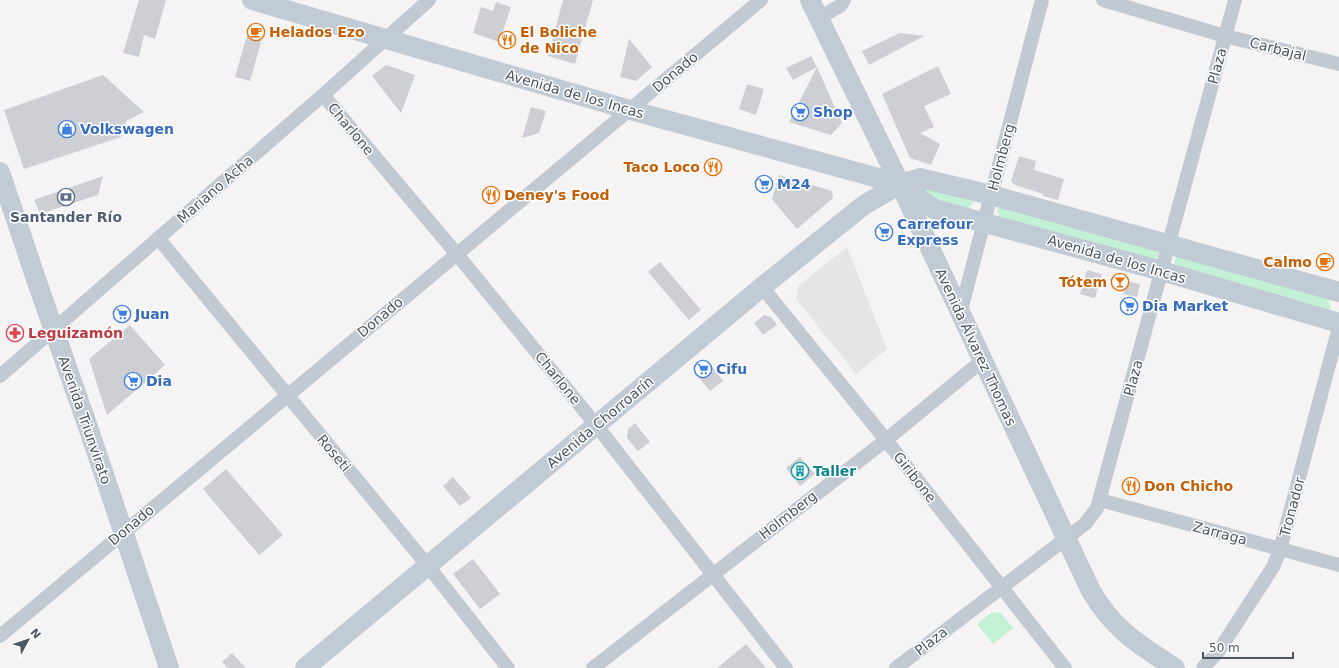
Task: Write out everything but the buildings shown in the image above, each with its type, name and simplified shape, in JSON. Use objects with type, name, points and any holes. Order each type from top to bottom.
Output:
[{"type":"main road","name":"Avenida de los Incas","points":[[252,0],[630,110],[900,184],[934,209],[1162,271],[1339,323]]},
{"type":"main road","name":"Avenida Álvarez Thomas","points":[[810,0],[900,184],[1091,590],[1108,616],[1134,642],[1175,668]]},
{"type":"main road","name":"Avenida Triunvirato","points":[[0,172],[53,330],[124,531],[169,668]]},
{"type":"main road","name":"Avenida de los Incas","points":[[900,184],[920,178],[991,196],[1339,292]]},
{"type":"main road","name":"Avenida Chorroarín","points":[[306,668],[762,287],[864,205],[900,184]]},
{"type":"street","name":"Mariano Acha","points":[[0,376],[323,95],[429,0]]},
{"type":"street","name":"Donado","points":[[0,636],[456,253],[761,0]]},
{"type":"street","points":[[819,18],[840,6],[844,0]]},
{"type":"street","name":"Holmberg","points":[[960,314],[1042,0]]},
{"type":"street","name":"Carbajal","points":[[1102,0],[1225,36],[1339,64]]},
{"type":"street","name":"Plaza","points":[[896,668],[1001,586],[1066,538],[1092,516],[1100,500],[1235,0]]},
{"type":"street","name":"Charlone","points":[[323,95],[456,253],[596,425],[786,668]]},
{"type":"street","name":"Roseti","points":[[158,238],[428,566],[508,668]]},
{"type":"street","name":"Giribone","points":[[762,287],[886,440],[1065,668]]},
{"type":"street","name":"Tronador","points":[[1203,668],[1218,652],[1273,567],[1280,550],[1339,327]]},
{"type":"street","name":"Holmberg","points":[[593,668],[886,440],[982,360]]},
{"type":"street","name":"Zarraga","points":[[1100,500],[1339,566]]},
{"type":"shaded area","points":[[847,247],[887,349],[856,374],[796,299],[798,286]]},
{"type":"green space","points":[[924,186],[972,200],[973,203],[968,209],[926,198],[922,193]]},
{"type":"green space","points":[[999,207],[1157,249],[1159,253],[1157,258],[1153,260],[1000,217],[997,210]]},
{"type":"green space","points":[[1176,256],[1328,299],[1331,308],[1327,312],[1179,267],[1174,263]]},
{"type":"green space","points":[[992,612],[1001,613],[1013,628],[993,644],[977,624]]},
{"type":"place","name":"Helados Ezo","points":[[256,32]]},
{"type":"place","name":"El Boliche de Nico","points":[[507,40]]},
{"type":"place","name":"Shop","points":[[800,112]]},
{"type":"place","name":"Volkswagen","points":[[67,129]]},
{"type":"place","name":"Taco Loco","points":[[713,167]]},
{"type":"place","name":"M24","points":[[764,184]]},
{"type":"place","name":"Deney's Food","points":[[491,195]]},
{"type":"place","name":"Santander Río","points":[[66,197]]},
{"type":"place","name":"Carrefour Express","points":[[884,232]]},
{"type":"place","name":"Calmo","points":[[1325,262]]},
{"type":"place","name":"Tótem","points":[[1120,282]]},
{"type":"place","name":"Dia Market","points":[[1129,306]]},
{"type":"place","name":"Juan","points":[[122,314]]},
{"type":"place","name":"Leguizamón","points":[[15,333]]},
{"type":"place","name":"Cifu","points":[[703,369]]},
{"type":"place","name":"Dia","points":[[133,381]]},
{"type":"place","name":"Taller","points":[[800,471]]},
{"type":"place","name":"Don Chicho","points":[[1131,486]]}]
